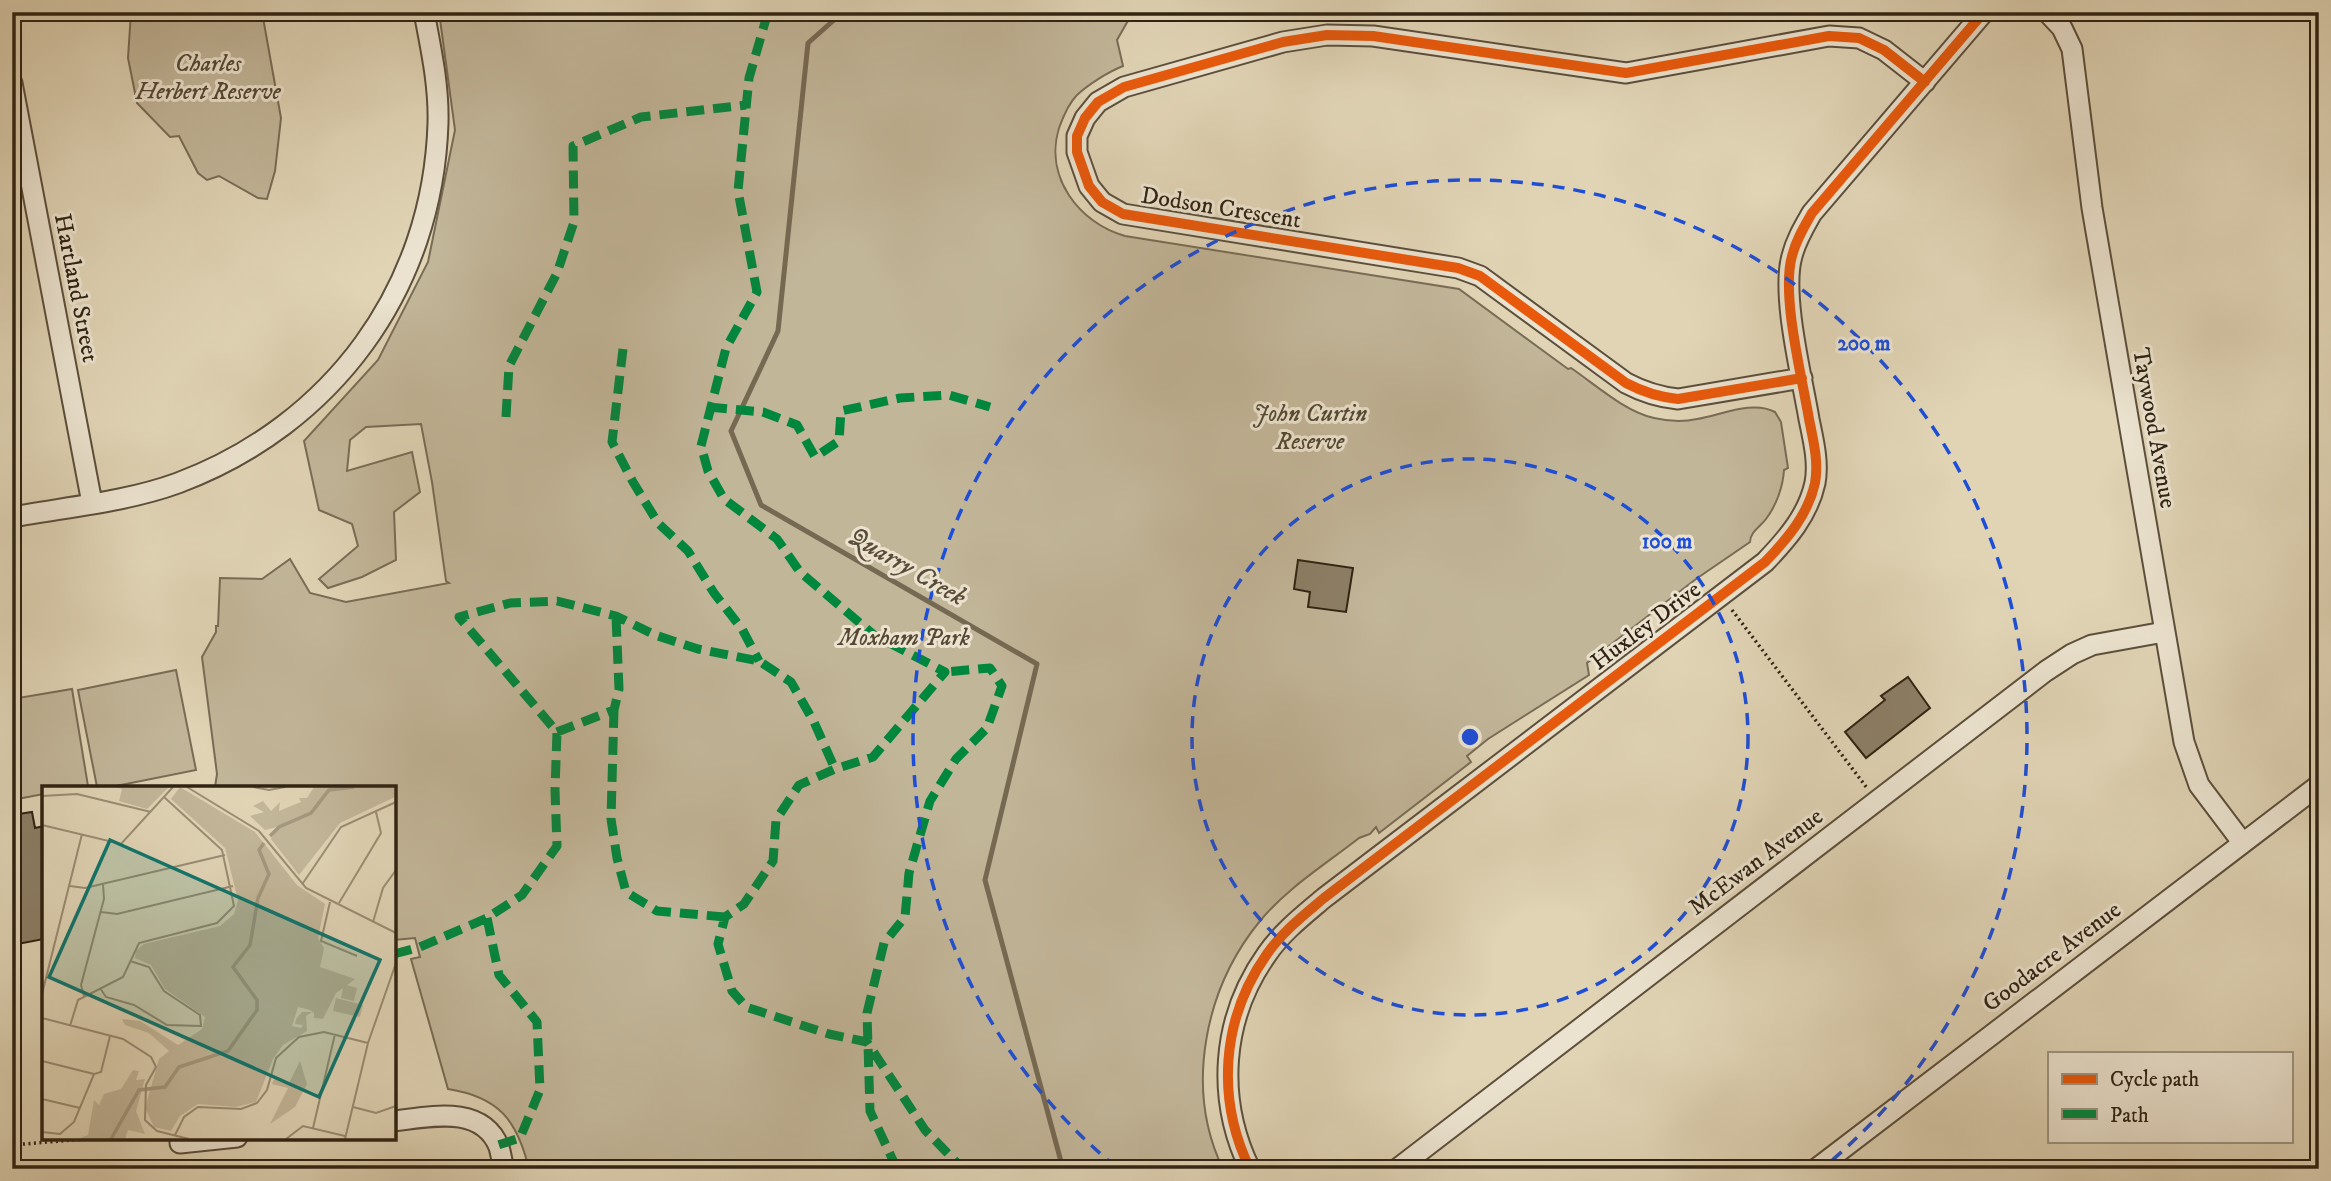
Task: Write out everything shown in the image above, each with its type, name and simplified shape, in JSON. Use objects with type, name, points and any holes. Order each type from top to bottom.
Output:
[{"type":"street","points":[[12,517],[148,492],[177,483],[251,447],[318,397],[367,340],[406,275],[418,244],[430,188],[437,143],[438,96],[424,12]]},
{"type":"street","name":"Huxley Drive","points":[[1250,1169],[1239,1146],[1229,1104],[1228,1065],[1234,1021],[1247,989],[1267,954],[1293,924],[1324,898],[1765,562],[1792,534],[1806,509],[1815,482],[1815,455],[1789,301],[1791,258],[1799,235],[1812,213],[1984,12]]},
{"type":"street","name":"Taywood Avenue","points":[[2047,12],[2062,28],[2073,49],[2092,208],[2164,632],[2190,765],[2199,785],[2242,842]]},
{"type":"street","name":"Dodson Crescent","points":[[1802,378],[1678,399],[1643,392],[1626,383],[1480,276],[1458,268],[1123,214],[1102,202],[1089,187],[1077,152],[1077,136],[1085,118],[1098,102],[1124,87],[1283,42],[1327,35],[1373,36],[1626,73],[1829,36],[1858,38],[1884,50],[1925,82]]},
{"type":"street","name":"Hartland Street","points":[[12,83],[92,503]]},
{"type":"street","name":"McEwan Avenue","points":[[1396,1169],[2046,671],[2092,645],[2164,632]]},
{"type":"street","name":"Goodacre Avenue","points":[[1816,1169],[2319,785]]},
{"type":"street","points":[[396,1121],[456,1116],[474,1120],[488,1130],[498,1145],[504,1169]]},
{"type":"street","points":[[180,1143],[218,1139]]},
{"type":"path","points":[[1720,596],[1876,801]]},
{"type":"path","points":[[12,1145],[85,1139]]},
{"type":"green space","name":"Charles Herbert Reserve","points":[[131,12],[262,12],[281,118],[275,171],[267,199],[258,198],[219,176],[207,180],[198,173],[179,136],[170,137],[137,103],[128,58]]},
{"type":"green space","name":"Moxham Park","points":[[439,12],[1133,12],[1117,40],[1123,66],[1077,95],[1068,106],[1059,128],[1056,146],[1061,180],[1069,196],[1093,221],[1125,236],[1459,289],[1568,369],[1571,368],[1621,404],[1643,415],[1675,421],[1757,407],[1775,412],[1781,422],[1788,468],[1784,470],[1778,496],[1770,514],[1752,535],[1750,542],[1696,579],[1587,663],[1589,675],[1488,739],[1467,756],[1471,762],[1379,833],[1376,827],[1370,834],[1359,838],[1320,867],[1294,887],[1260,921],[1241,948],[1226,977],[1206,1040],[1203,1073],[1205,1106],[1211,1138],[1223,1169],[529,1169],[512,1124],[503,1114],[480,1098],[448,1089],[411,959],[420,957],[415,938],[396,940],[396,786],[215,786],[217,774],[202,657],[218,626],[220,578],[262,579],[290,559],[310,593],[346,602],[449,583],[446,581],[421,424],[366,427],[350,440],[347,471],[412,452],[420,492],[394,512],[396,560],[362,577],[328,588],[319,579],[358,546],[352,524],[319,510],[304,441],[378,360],[428,262],[455,130]]},
{"type":"green space","points":[[176,670],[196,770],[116,786],[97,786],[78,690]]},
{"type":"green space","points":[[72,689],[88,786],[42,786],[42,794],[12,800],[12,699]]},
{"type":"building","points":[[1298,560],[1353,568],[1346,612],[1308,607],[1310,592],[1294,589]]},
{"type":"building","points":[[1908,677],[1930,708],[1866,758],[1845,732],[1885,700],[1881,696]]},
{"type":"building","points":[[32,812],[35,828],[42,826],[42,939],[12,945],[12,815]]},
{"type":"waterway","name":"Quarry Creek","points":[[843,12],[808,43],[778,331],[731,431],[761,505],[1037,664],[985,880],[1063,1169]]},
{"type":"marked path","points":[[768,12],[749,78],[738,191],[757,292],[726,348],[701,446],[708,471],[724,499],[777,539],[800,572],[874,635],[945,672],[873,757],[835,769],[799,785],[776,820],[773,861],[744,904],[725,917],[718,944],[732,991],[746,1007],[829,1034],[867,1042],[925,1130],[963,1169]]},
{"type":"marked path","points":[[506,417],[509,366],[557,273],[574,222],[573,146],[641,117],[746,105]]},
{"type":"marked path","points":[[623,349],[612,442],[658,523],[688,551],[714,593],[742,629],[759,661]]},
{"type":"marked path","points":[[709,407],[763,412],[797,425],[815,457],[839,441],[841,411],[900,398],[949,395],[990,407]]},
{"type":"marked path","points":[[396,953],[420,947],[487,918],[522,895],[557,846],[557,732],[459,617],[510,603],[557,601],[616,616],[655,635],[698,649],[759,661],[791,682],[814,722],[835,769]]},
{"type":"marked path","points":[[557,732],[614,710],[619,689],[616,616]]},
{"type":"marked path","points":[[897,1169],[870,1111],[867,1013],[884,943],[905,917],[909,873],[930,801],[956,759],[987,728],[1002,686],[990,668],[945,672]]},
{"type":"marked path","points":[[614,710],[611,819],[626,892],[657,911],[725,917]]},
{"type":"marked path","points":[[487,918],[499,975],[537,1022],[540,1090],[520,1138],[498,1145]]},
{"type":"cycle path","points":[[1250,1169],[1232,1115],[1228,1060],[1240,1005],[1252,979],[1279,938],[1324,898],[1765,562],[1802,516],[1812,495],[1816,467],[1789,292],[1789,272],[1796,244],[1812,213],[1984,12]]},
{"type":"cycle path","points":[[1802,378],[1678,399],[1651,394],[1626,383],[1480,276],[1458,268],[1123,214],[1102,202],[1089,186],[1077,152],[1077,136],[1085,118],[1098,102],[1124,87],[1283,42],[1327,35],[1373,36],[1626,73],[1829,36],[1859,38],[1884,50],[1925,82]]},
{"type":"park label","name":"John Curtin Reserve","points":[[1310,428]]}]
